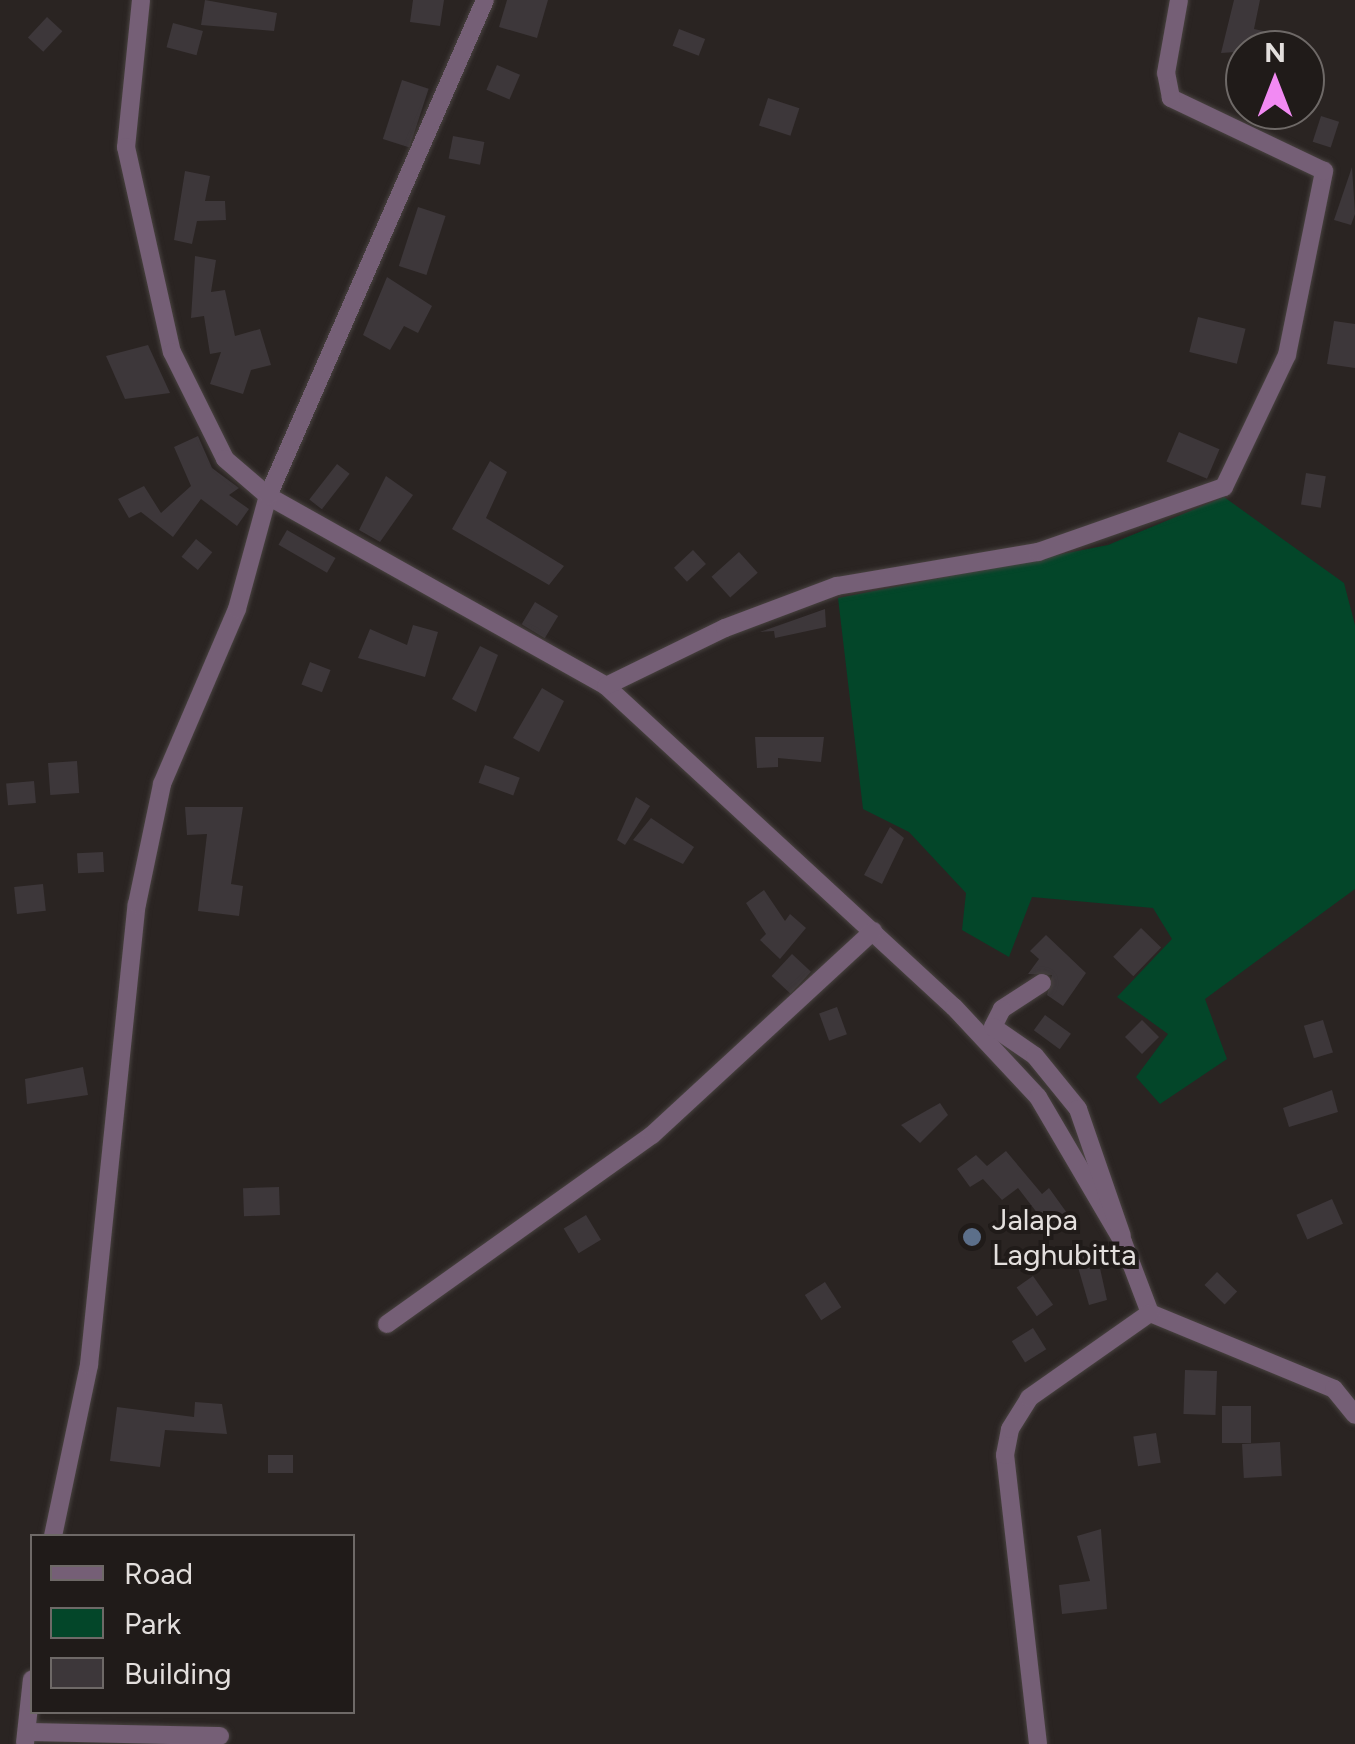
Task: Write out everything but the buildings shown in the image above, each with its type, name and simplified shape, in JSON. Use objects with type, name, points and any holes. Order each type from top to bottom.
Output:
[{"type":"street","points":[[141,0],[126,148],[172,352],[225,459],[268,496],[606,686],[872,931],[1038,1097],[1123,1242],[1150,1314],[1334,1389],[1355,1415]]},
{"type":"street","points":[[53,1534],[88,1365],[137,904],[162,784],[236,609],[268,496],[485,0]]},
{"type":"street","points":[[606,686],[725,628],[838,586],[1038,552],[1224,487],[1287,356],[1324,171],[1171,98],[1166,73],[1179,0]]},
{"type":"street","points":[[387,1324],[652,1135],[872,931]]},
{"type":"street","points":[[1042,983],[1002,1009],[994,1027],[1035,1056],[1078,1109],[1094,1139],[1094,1167],[1118,1209],[1123,1242]]},
{"type":"street","points":[[1038,1744],[1005,1456],[1010,1429],[1028,1398],[1150,1314]]},
{"type":"street","points":[[30,1699],[26,1738],[220,1736]]},
{"type":"green space","points":[[1224,497],[1344,583],[1355,625],[1355,889],[1205,999],[1227,1059],[1160,1104],[1136,1077],[1168,1034],[1117,997],[1172,939],[1153,908],[1032,897],[1009,957],[962,930],[966,893],[909,832],[863,809],[838,598],[1108,545]]},
{"type":"place","name":"Jalapa Laghubitta","points":[[972,1237]]}]
